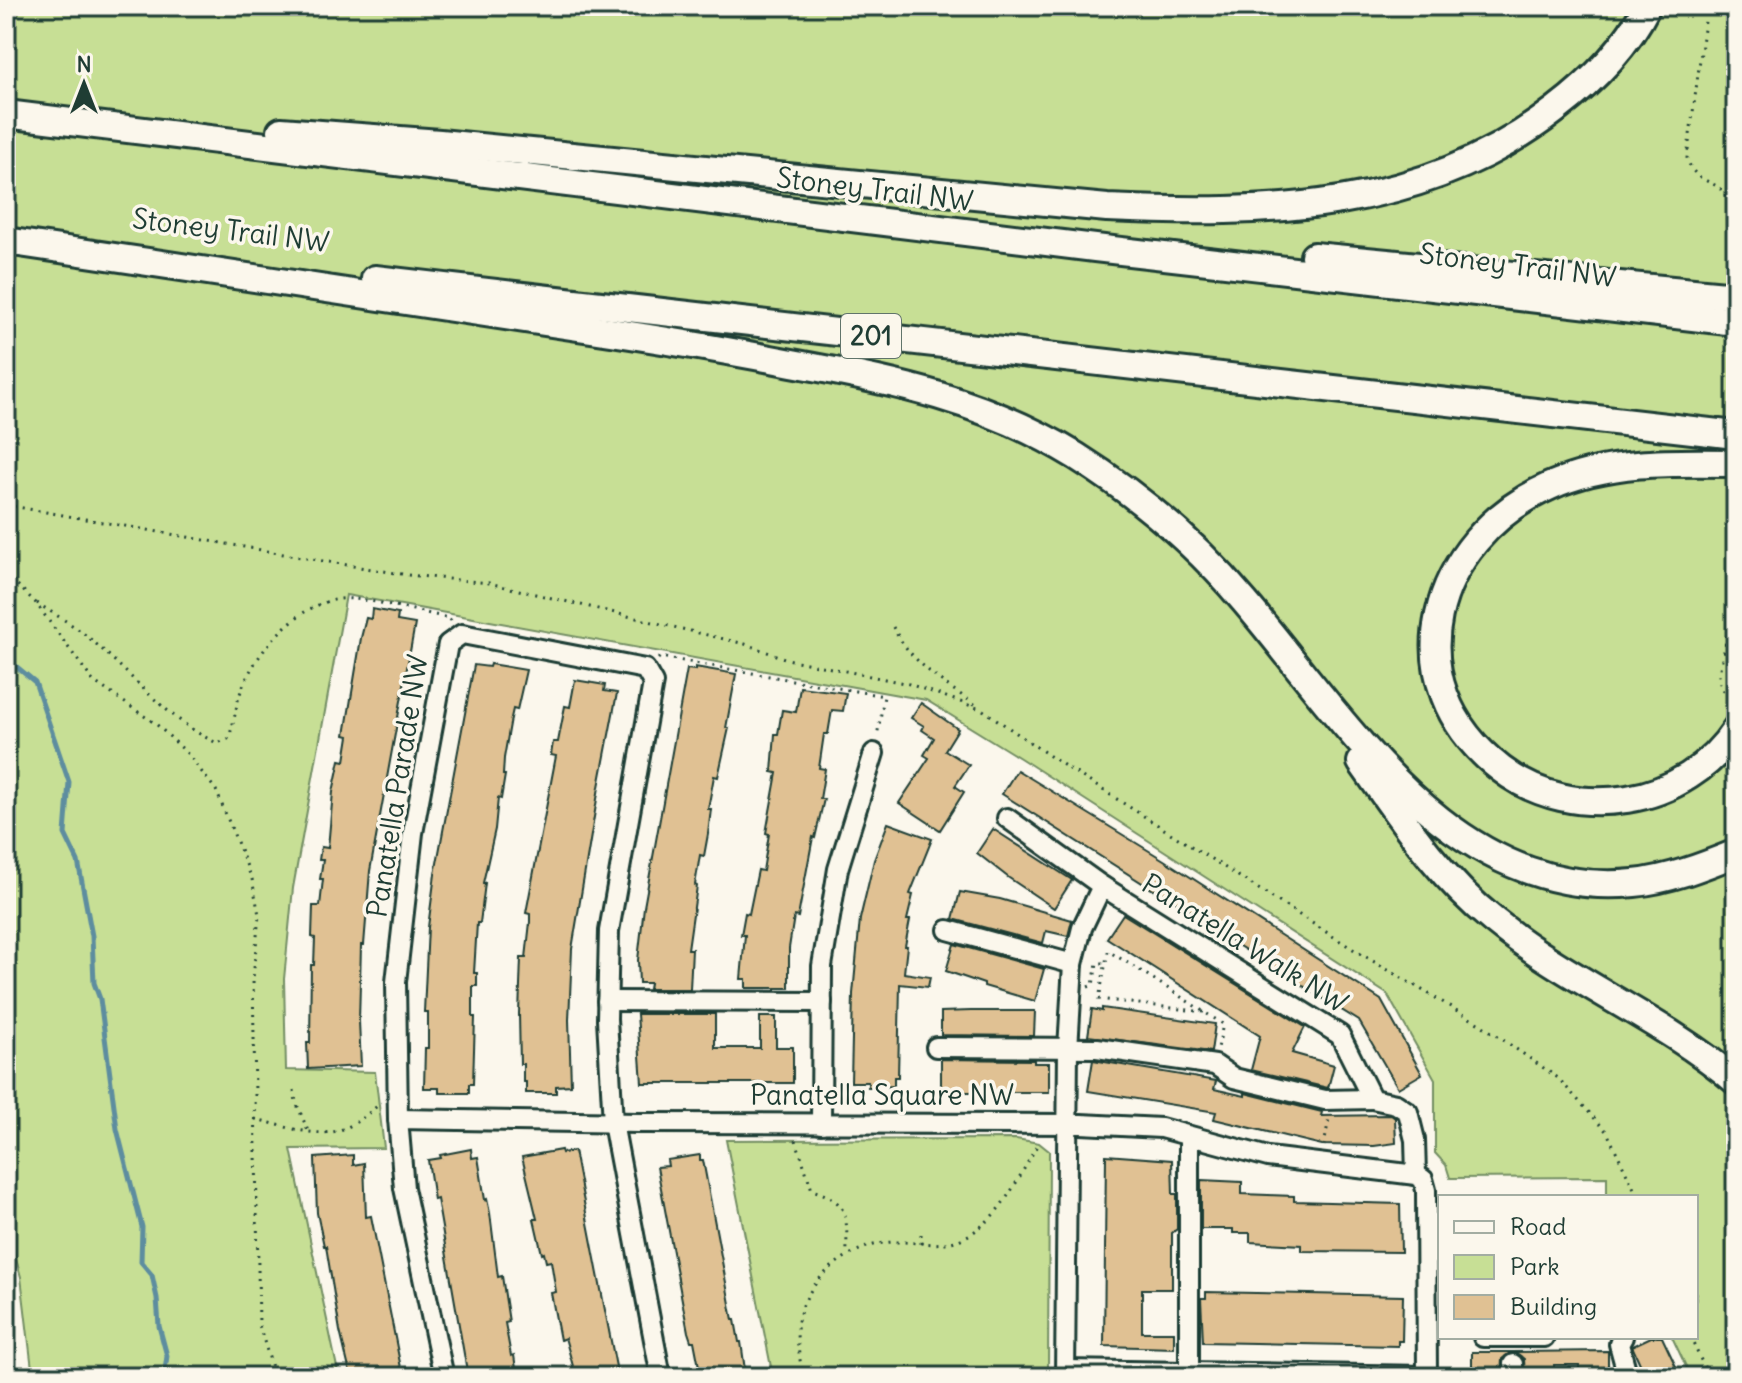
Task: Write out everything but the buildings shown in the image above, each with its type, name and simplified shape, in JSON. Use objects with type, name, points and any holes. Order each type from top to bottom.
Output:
[{"type":"highway","points":[[6,113],[440,143],[1107,208],[1186,211],[1277,209],[1326,204],[1416,184],[1512,142],[1594,78],[1631,35],[1647,6]]},
{"type":"highway","name":"Stoney Trail NW","points":[[6,113],[1095,248],[1736,322]]},
{"type":"highway","points":[[6,239],[682,343],[879,379],[937,393],[1023,428],[1074,455],[1137,499],[1210,564],[1243,599],[1341,720],[1431,816],[1473,845],[1515,866],[1567,882],[1636,883],[1686,871],[1736,853]]},
{"type":"highway","name":"Stoney Trail NW","points":[[6,239],[1736,435]]},
{"type":"highway","points":[[1095,248],[1258,250],[1736,297]]},
{"type":"highway","points":[[1736,463],[1662,462],[1619,467],[1552,485],[1527,498],[1487,528],[1456,567],[1447,585],[1436,631],[1436,658],[1452,714],[1463,732],[1482,755],[1513,778],[1546,793],[1588,802],[1646,796],[1685,779],[1706,764],[1736,729]]},
{"type":"highway","points":[[1341,720],[1342,736],[1397,812],[1447,876],[1492,920],[1595,990],[1680,1039],[1736,1081]]},
{"type":"street","name":"Panatella Parade NW","points":[[398,1119],[396,982],[413,833],[448,644],[462,634],[645,669]]},
{"type":"street","points":[[645,669],[653,683],[609,931],[607,1001],[613,1123],[661,1377]]},
{"type":"street","points":[[821,1124],[822,966],[838,869],[874,753]]},
{"type":"street","name":"Panatella Walk NW","points":[[1007,818],[1102,886],[1340,1035],[1372,1099]]},
{"type":"street","name":"Panatella Walk NW","points":[[1065,1373],[1068,1049],[1073,964],[1082,928],[1102,886]]},
{"type":"street","points":[[948,930],[1073,964]]},
{"type":"street","points":[[607,1001],[822,1002]]},
{"type":"street","points":[[936,1047],[1097,1048],[1215,1065],[1234,1078],[1325,1100],[1372,1099],[1396,1104],[1408,1112],[1415,1140],[1416,1175],[1423,1179],[1433,1232],[1433,1333],[1427,1377],[1065,1373]]},
{"type":"street","points":[[398,1119],[404,1188],[444,1377]]},
{"type":"street","name":"Panatella Square NW","points":[[398,1119],[613,1123],[1069,1123],[1161,1128],[1268,1157],[1416,1175]]},
{"type":"street","points":[[1189,1136],[1189,1374]]},
{"type":"street","points":[[1622,1339],[1619,1344],[1628,1377]]},
{"type":"path","points":[[1707,6],[1687,158],[1694,174],[1727,196],[1732,220],[1736,297]]},
{"type":"path","points":[[6,505],[360,567],[489,583],[745,644],[787,659],[909,684],[983,710]]},
{"type":"path","points":[[6,574],[35,602],[93,681],[156,724],[186,752],[216,790],[252,879],[259,915],[253,979],[259,1325],[275,1377]]},
{"type":"path","points":[[1736,596],[1719,673],[1724,694],[1736,701]]},
{"type":"path","points":[[35,602],[83,633],[193,730],[217,743],[228,739],[240,693],[259,655],[277,634],[296,619],[329,601],[351,598],[449,618],[462,634]]},
{"type":"path","points":[[893,627],[902,646],[940,681],[1057,761],[1356,951],[1483,1026],[1558,1078],[1607,1132],[1637,1195]]},
{"type":"path","points":[[645,669],[660,657],[884,696],[874,753]]},
{"type":"path","points":[[1204,1012],[1099,999],[1108,951],[1223,1024],[1218,1050]]},
{"type":"path","points":[[1086,988],[1093,985],[1097,963],[1106,963]]},
{"type":"path","points":[[294,1090],[308,1131]]},
{"type":"path","points":[[255,1119],[331,1133],[368,1115],[384,1101]]},
{"type":"path","points":[[1323,1155],[1329,1114]]},
{"type":"path","points":[[796,1140],[812,1190],[839,1203],[847,1219],[847,1254]]},
{"type":"path","points":[[803,1377],[798,1319],[805,1300],[821,1278],[847,1254],[870,1244],[944,1245],[966,1236],[985,1223],[1007,1196],[1039,1142]]},
{"type":"path","points":[[921,1234],[921,1244]]},
{"type":"path","points":[[1691,1339],[1709,1377]]},
{"type":"green space","points":[[6,6],[1735,6],[1736,187],[1726,219],[1736,329],[1736,1377],[1691,1377],[1673,1339],[1698,1339],[1698,1195],[1607,1195],[1607,1177],[1450,1178],[1446,1165],[1435,1153],[1435,1079],[1387,994],[926,700],[346,595],[293,888],[284,979],[286,1070],[375,1072],[384,1148],[291,1149],[339,1377],[33,1377],[21,1277],[6,1223]]},
{"type":"green space","points":[[1016,1139],[1039,1143],[1049,1151],[1048,1377],[773,1377],[726,1140]]},
{"type":"waterway","points":[[6,658],[35,682],[69,782],[65,834],[78,861],[92,936],[94,983],[100,999],[117,1129],[142,1227],[141,1262],[152,1275],[157,1298],[159,1326],[167,1356],[164,1377]]}]
